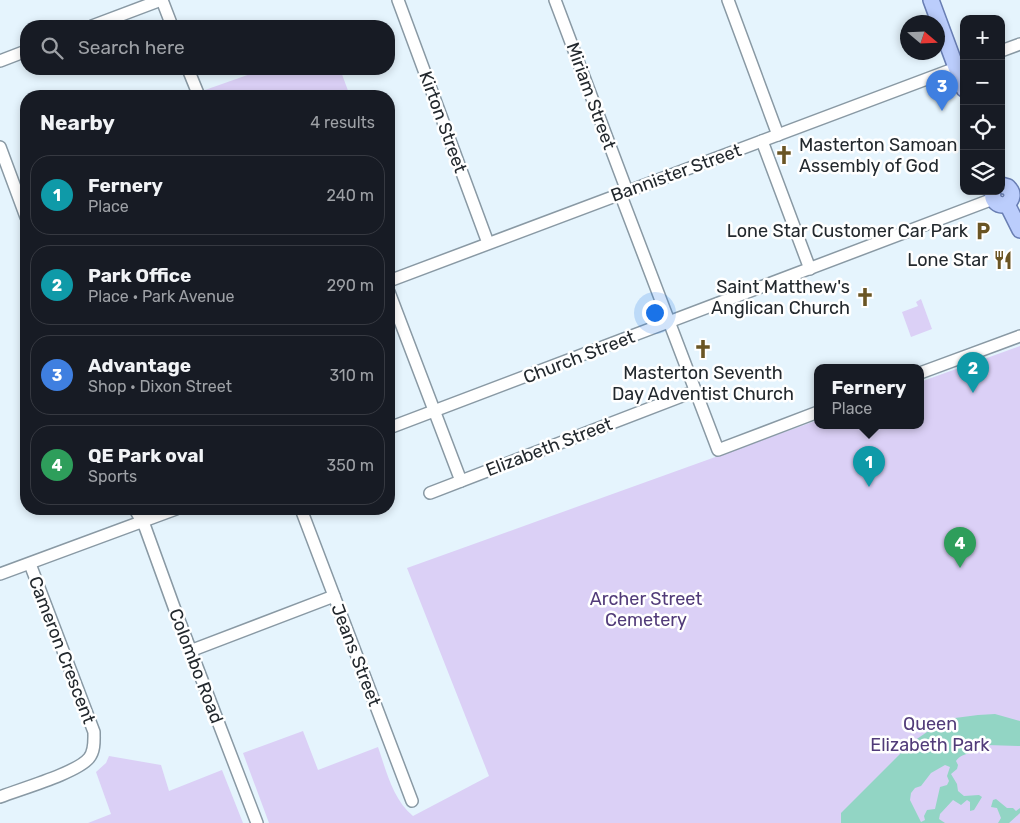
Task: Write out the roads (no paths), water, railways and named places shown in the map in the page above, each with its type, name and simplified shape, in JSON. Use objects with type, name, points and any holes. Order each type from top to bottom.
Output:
[{"type":"main road","points":[[931,0],[960,66]]},
{"type":"main road","points":[[1004,195],[1020,230]]},
{"type":"street","points":[[108,20],[161,0],[169,20]]},
{"type":"street","name":"Kirton Street","points":[[398,0],[488,243]]},
{"type":"street","name":"Miriam Street","points":[[555,0],[669,323],[718,450],[814,414]]},
{"type":"street","points":[[728,0],[778,135]]},
{"type":"street","points":[[1005,50],[1020,44]]},
{"type":"street","points":[[0,61],[20,53]]},
{"type":"street","name":"Bannister Street","points":[[395,278],[960,66]]},
{"type":"street","points":[[190,75],[197,90]]},
{"type":"street","points":[[762,140],[810,269]]},
{"type":"street","points":[[0,147],[20,201]]},
{"type":"street","name":"Church Street","points":[[395,426],[1001,195]]},
{"type":"street","points":[[395,308],[433,412],[461,481]]},
{"type":"street","points":[[924,372],[1020,336]]},
{"type":"street","name":"Elizabeth Street","points":[[430,493],[695,390]]},
{"type":"street","name":"Colombo Road","points":[[138,515],[145,527],[190,651],[257,823]]},
{"type":"street","points":[[0,574],[158,515]]},
{"type":"street","name":"Jeans Street","points":[[303,515],[412,801]]},
{"type":"street","name":"Cameron Crescent","points":[[1,794],[77,768],[90,757],[94,745],[94,732],[30,564]]},
{"type":"street","points":[[190,651],[334,596]]},
{"type":"place","name":"Advantage","points":[[942,111]]},
{"type":"place","name":"Masterton Samoan Assembly of God","points":[[784,155]]},
{"type":"place","name":"Lone Star Customer Car Park","points":[[983,231]]},
{"type":"place","name":"Lone Star","points":[[1003,260]]},
{"type":"place","name":"Saint Matthew's Anglican Church","points":[[865,297]]},
{"type":"place","name":"Masterton Seventh Day Adventist Church","points":[[703,349]]},
{"type":"place","name":"Park Office","points":[[973,393]]},
{"type":"place","name":"Fernery","points":[[869,487]]},
{"type":"place","name":"QE Park oval","points":[[960,568]]},
{"type":"park label","name":"Archer Street Cemetery","points":[[646,609]]},
{"type":"park label","name":"Queen Elizabeth Park","points":[[930,734]]}]
